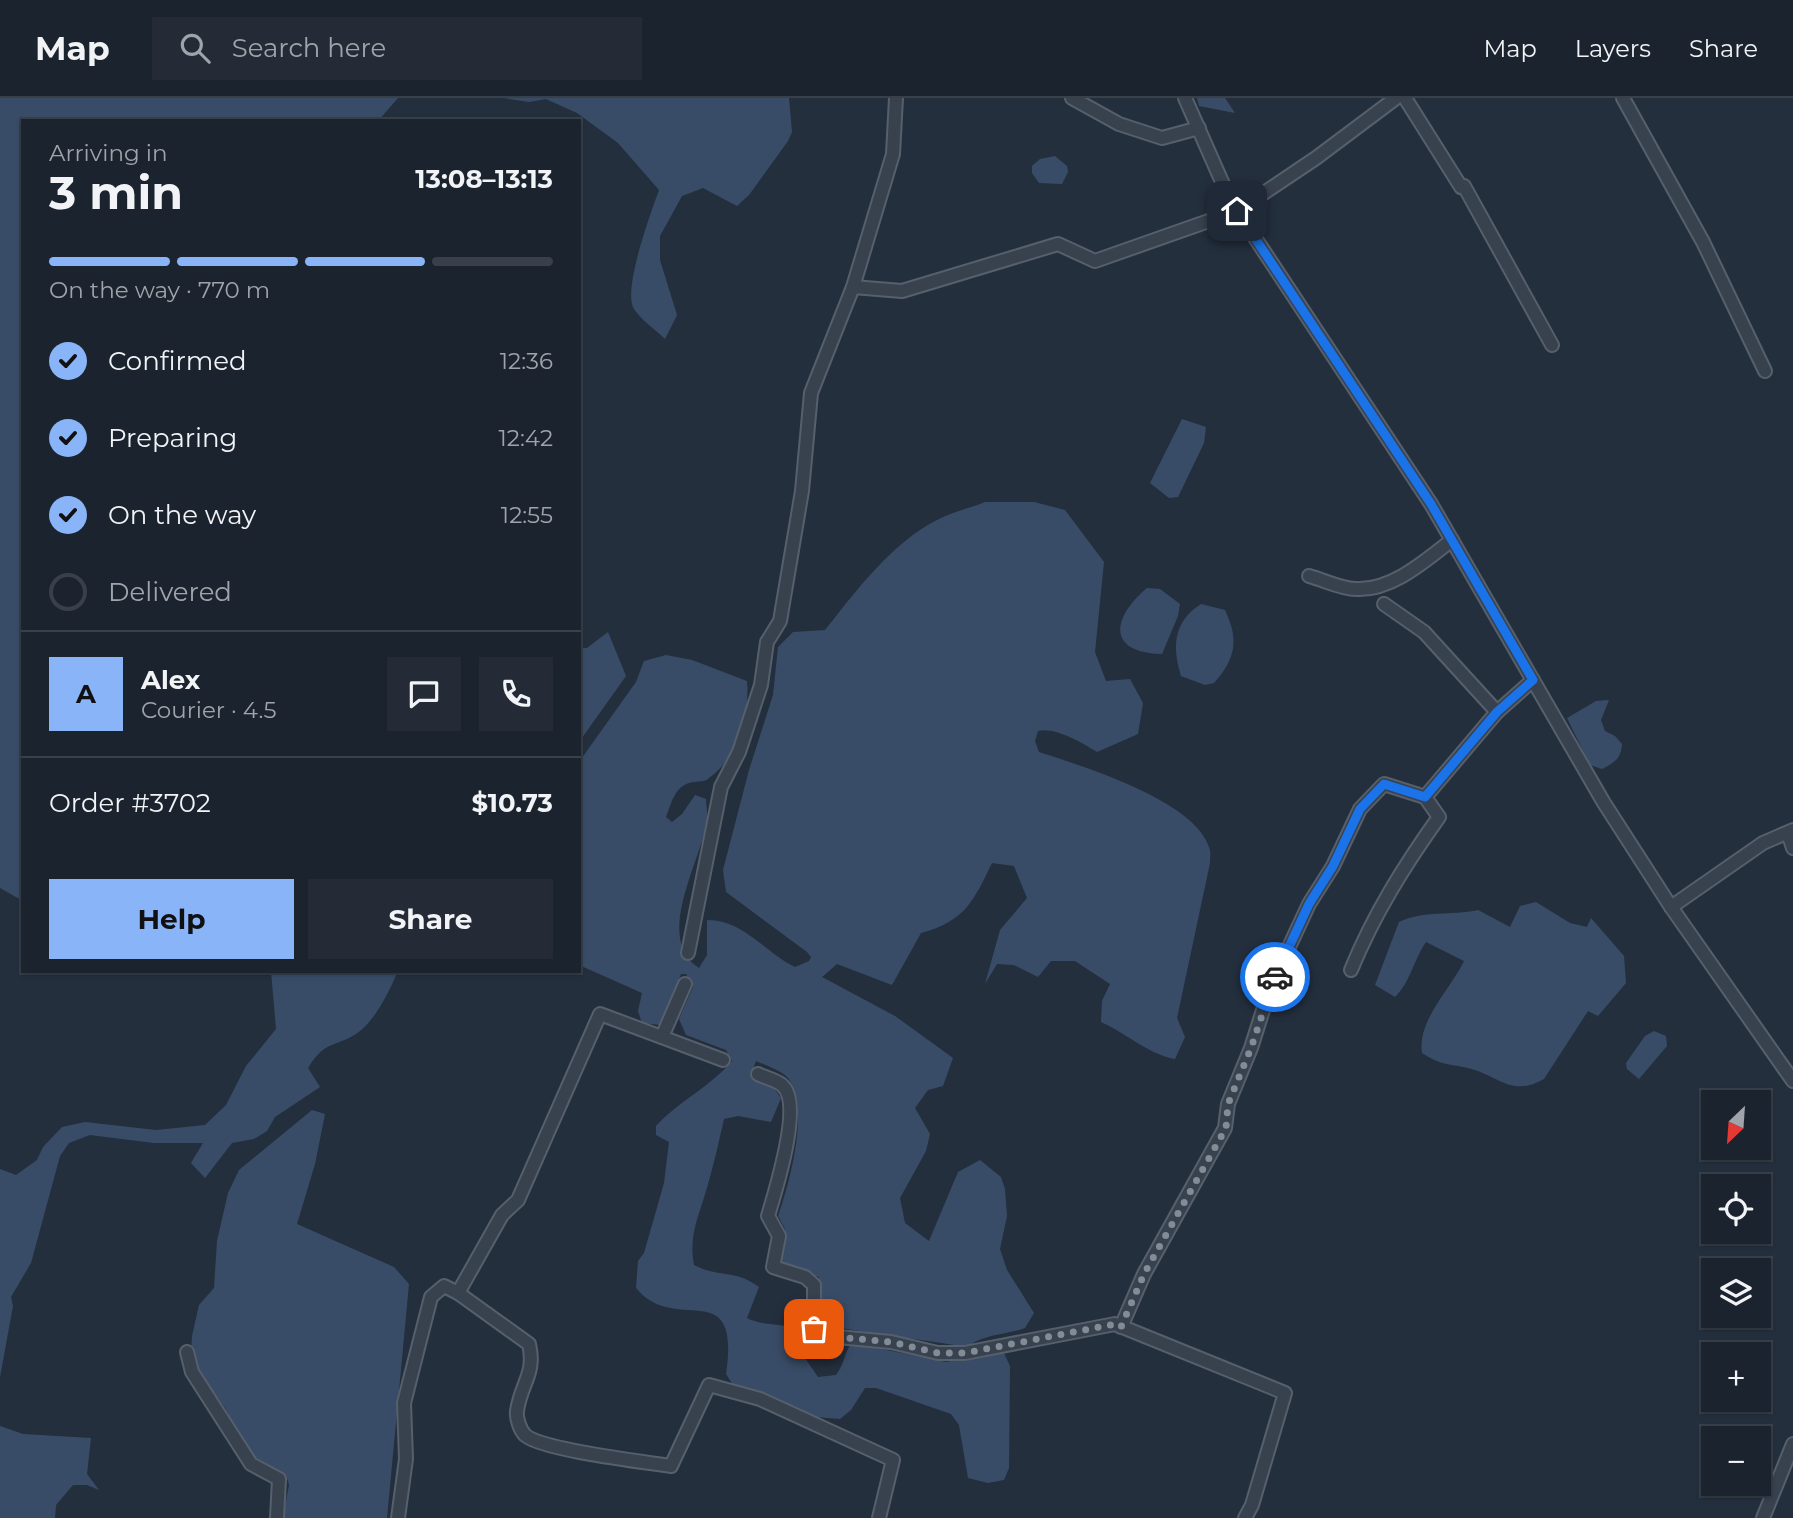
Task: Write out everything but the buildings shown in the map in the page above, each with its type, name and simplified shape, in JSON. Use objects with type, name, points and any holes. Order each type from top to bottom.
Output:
[{"type":"street","points":[[688,953],[722,787],[739,752],[761,685],[767,642],[780,621],[802,491],[811,393],[853,288],[893,154],[896,98]]},
{"type":"street","points":[[1072,98],[1119,124],[1162,138],[1199,128]]},
{"type":"street","points":[[1185,98],[1237,211],[1452,540],[1604,803],[1671,907],[1793,1081]]},
{"type":"street","points":[[853,288],[902,291],[1058,244],[1095,261],[1237,211],[1317,158],[1396,98]]},
{"type":"street","points":[[1405,98],[1461,187],[1464,186],[1552,345]]},
{"type":"street","points":[[1623,98],[1703,242],[1765,371]]},
{"type":"street","points":[[1309,576],[1356,589],[1383,585],[1414,569],[1452,540]]},
{"type":"street","points":[[1384,604],[1424,632],[1497,712]]},
{"type":"street","points":[[1425,797],[1497,712],[1533,680]]},
{"type":"street","points":[[1121,1327],[1144,1274],[1226,1128],[1228,1104],[1251,1048],[1270,988],[1309,904],[1333,866],[1360,809],[1384,784],[1425,797],[1439,817],[1398,875],[1369,926],[1351,970]]},
{"type":"street","points":[[1671,907],[1762,843],[1791,831],[1793,848]]},
{"type":"street","points":[[662,1037],[685,984]]},
{"type":"street","points":[[458,1293],[502,1215],[518,1200],[600,1014],[723,1060]]},
{"type":"street","points":[[758,1074],[783,1085],[788,1093],[790,1113],[781,1170],[768,1216],[779,1236],[773,1267],[805,1277],[814,1284],[814,1329],[827,1336],[891,1342],[938,1353],[965,1353],[1115,1324],[1285,1393],[1252,1505],[1245,1518]]},
{"type":"street","points":[[398,1518],[406,1459],[404,1403],[418,1339],[431,1297],[444,1286],[458,1293],[529,1344],[533,1362],[517,1412],[520,1429],[527,1437],[562,1448],[671,1466],[709,1385],[760,1399],[893,1460],[879,1518]]},
{"type":"street","points":[[187,1352],[192,1372],[251,1464],[279,1479],[277,1518]]},
{"type":"street","points":[[1763,1518],[1793,1444]]},
{"type":"water","points":[[0,98],[398,98],[380,119],[21,119],[21,900],[0,888]]},
{"type":"water","points":[[504,98],[789,98],[792,132],[749,195],[737,206],[703,188],[682,196],[660,236],[660,260],[677,315],[665,339],[637,313],[631,300],[639,251],[659,190],[618,143],[577,113],[546,99],[529,102]]},
{"type":"water","points":[[1197,98],[1225,98],[1235,113],[1199,106]]},
{"type":"water","points":[[1055,156],[1067,166],[1068,172],[1062,184],[1039,183],[1032,173],[1032,166],[1040,159]]},
{"type":"water","points":[[1182,419],[1206,427],[1204,443],[1178,497],[1169,498],[1150,483]]},
{"type":"water","points":[[985,502],[1034,502],[1065,510],[1104,562],[1095,652],[1106,681],[1130,679],[1143,703],[1138,734],[1097,752],[1053,731],[1038,731],[1035,741],[1039,752],[1108,776],[1160,800],[1182,814],[1199,830],[1209,847],[1210,863],[1177,1018],[1185,1037],[1175,1059],[1146,1048],[1101,1022],[1102,1001],[1110,984],[1075,961],[1051,961],[1038,977],[1014,965],[997,964],[985,984],[1000,930],[1027,898],[1014,866],[992,863],[973,899],[958,916],[921,933],[892,985],[837,964],[822,977],[895,1016],[953,1058],[943,1086],[928,1090],[915,1108],[930,1134],[926,1151],[900,1198],[905,1223],[929,1241],[958,1172],[980,1160],[1001,1177],[1005,1189],[1007,1216],[1000,1249],[1007,1270],[1034,1313],[1025,1328],[987,1337],[968,1347],[827,1326],[818,1317],[819,1277],[781,1265],[785,1229],[778,1216],[788,1184],[798,1122],[793,1087],[785,1075],[756,1061],[751,1074],[774,1088],[781,1098],[771,1122],[738,1116],[724,1119],[696,1224],[693,1254],[694,1265],[742,1278],[759,1287],[747,1318],[800,1329],[807,1333],[803,1355],[818,1377],[836,1375],[852,1343],[946,1362],[1003,1351],[1010,1366],[1009,1468],[1004,1480],[988,1483],[968,1478],[959,1425],[951,1414],[876,1388],[865,1388],[851,1410],[840,1419],[816,1417],[733,1385],[726,1374],[728,1343],[724,1324],[715,1315],[669,1308],[652,1302],[636,1288],[638,1261],[644,1253],[664,1183],[669,1142],[656,1135],[656,1126],[732,1061],[726,1050],[686,1035],[679,1019],[693,987],[686,974],[681,974],[661,1025],[642,1023],[638,1011],[642,993],[581,966],[581,759],[636,682],[644,661],[666,655],[692,660],[747,681],[744,722],[728,759],[704,781],[682,786],[672,800],[666,817],[672,822],[682,814],[695,795],[706,799],[707,821],[680,919],[680,938],[686,955],[699,968],[707,955],[707,920],[732,925],[795,967],[809,961],[811,957],[807,952],[726,892],[723,870],[749,770],[773,695],[778,647],[793,632],[825,630],[876,568],[906,540],[944,517]]},
{"type":"water","points":[[1147,588],[1160,589],[1180,604],[1178,616],[1162,654],[1131,647],[1120,632],[1126,611]]},
{"type":"water","points":[[1201,604],[1225,610],[1233,640],[1227,665],[1214,683],[1205,685],[1181,676],[1176,655],[1180,627]]},
{"type":"water","points":[[608,632],[626,676],[581,739],[581,648],[587,648]]},
{"type":"water","points":[[1609,700],[1601,720],[1605,731],[1615,736],[1622,744],[1616,760],[1602,769],[1590,765],[1567,718],[1596,701]]},
{"type":"water","points":[[1536,902],[1570,923],[1587,927],[1591,918],[1624,956],[1626,983],[1598,1016],[1588,1011],[1544,1079],[1532,1084],[1513,1086],[1479,1071],[1440,1062],[1422,1053],[1422,1041],[1430,1017],[1464,961],[1426,942],[1395,997],[1375,985],[1399,922],[1418,916],[1478,910],[1510,927],[1520,906]]},
{"type":"water","points":[[271,973],[397,973],[382,1003],[366,1025],[314,1058],[308,1068],[320,1087],[275,1117],[267,1131],[254,1139],[232,1143],[205,1178],[191,1163],[203,1143],[154,1143],[90,1135],[69,1143],[60,1156],[31,1263],[11,1297],[13,1306],[0,1377],[0,1169],[16,1175],[37,1160],[43,1147],[62,1127],[85,1122],[156,1130],[205,1125],[226,1105],[246,1066],[276,1029]]},
{"type":"water","points":[[1654,1031],[1666,1036],[1667,1046],[1639,1079],[1627,1069],[1626,1063],[1645,1036]]},
{"type":"water","points":[[312,1110],[325,1114],[315,1164],[297,1224],[394,1267],[409,1284],[387,1518],[283,1518],[289,1485],[286,1475],[248,1453],[225,1408],[197,1370],[191,1356],[192,1336],[199,1305],[214,1288],[217,1241],[228,1193],[239,1170]]},
{"type":"water","points":[[0,1426],[23,1434],[91,1438],[87,1474],[99,1490],[87,1485],[73,1485],[56,1505],[55,1518],[0,1518]]},
{"type":"way so far","points":[[814,1329],[827,1336],[891,1342],[938,1353],[965,1353],[1115,1324],[1121,1327],[1144,1274],[1226,1128],[1228,1104],[1251,1048],[1275,977]]},
{"type":"route","points":[[1237,211],[1431,504],[1533,680],[1497,712],[1460,752],[1425,797],[1384,784],[1360,809],[1333,866],[1309,904],[1275,977]]}]
